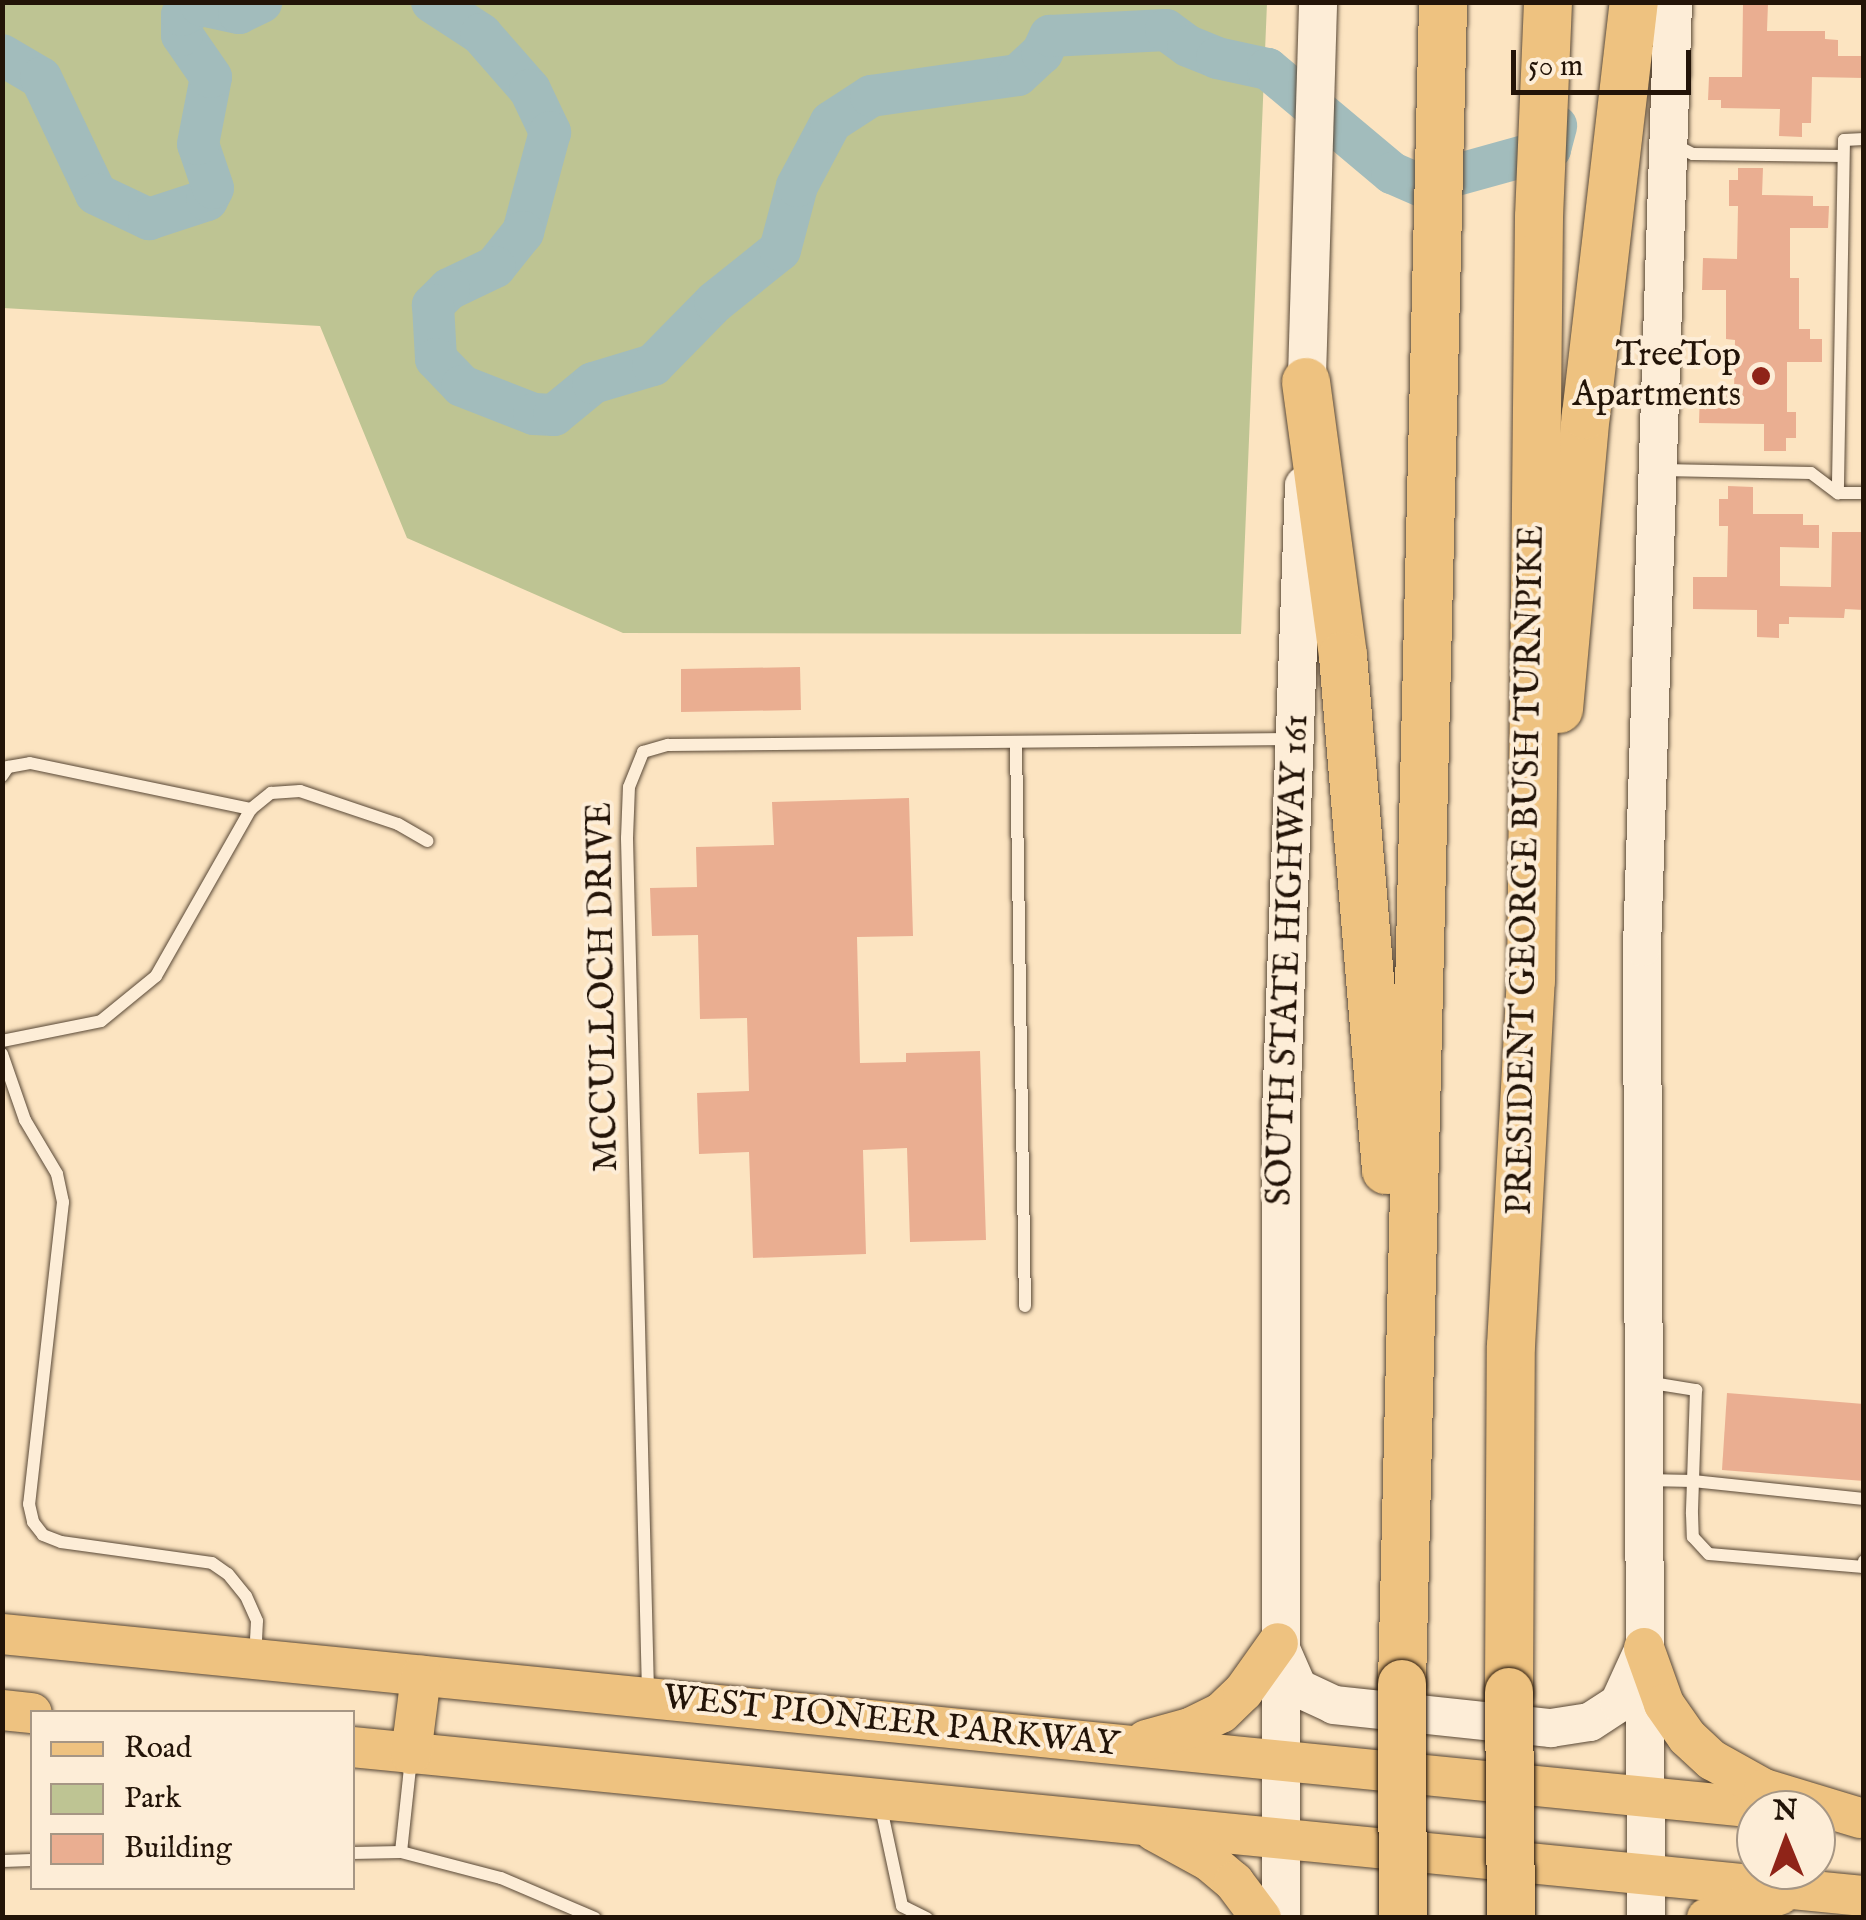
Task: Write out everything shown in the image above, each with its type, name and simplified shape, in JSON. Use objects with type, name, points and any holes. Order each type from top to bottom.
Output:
[{"type":"highway","points":[[1404,1918],[1402,1684],[1408,1347],[1434,466],[1434,275],[1442,2]]},
{"type":"highway","name":"PRESIDENT GEORGE BUSH TURNPIKE","points":[[1511,1918],[1511,1346],[1531,981],[1539,217],[1548,2]]},
{"type":"highway","points":[[1531,981],[1586,415],[1634,2]]},
{"type":"highway","points":[[1306,382],[1344,656],[1385,1160],[1408,1347]]},
{"type":"main road","name":"SOUTH STATE HIGHWAY 161","points":[[1282,1918],[1278,1642],[1281,1112],[1297,739],[1318,2]]},
{"type":"main road","points":[[1646,1918],[1642,946],[1654,470],[1672,2]]},
{"type":"main road","name":"WEST PIONEER PARKWAY","points":[[2,1634],[1736,1806]]},
{"type":"main road","points":[[1278,1642],[1298,1688],[1334,1705],[1551,1728],[1590,1722],[1619,1703],[1644,1648]]},
{"type":"main road","points":[[1127,1745],[1190,1728],[1220,1713],[1243,1692],[1278,1642]]},
{"type":"main road","points":[[1644,1648],[1664,1704],[1687,1737],[1712,1760],[1764,1789],[1862,1819]]},
{"type":"main road","points":[[412,1754],[421,1676]]},
{"type":"main road","points":[[2,1710],[30,1713]]},
{"type":"main road","points":[[355,1747],[1736,1881]]},
{"type":"main road","points":[[1836,1816],[1862,1819]]},
{"type":"main road","points":[[1131,1823],[1172,1838],[1209,1862],[1234,1882],[1261,1918]]},
{"type":"main road","points":[[1707,1918],[1736,1905],[1802,1890]]},
{"type":"main road","points":[[1814,1890],[1864,1896]]},
{"type":"lane","points":[[1838,493],[1844,140],[1864,140]]},
{"type":"lane","points":[[1669,141],[1693,154],[1843,156]]},
{"type":"lane","points":[[1654,470],[1811,473],[1838,493],[1864,493]]},
{"type":"lane","name":"MCCULLOCH DRIVE","points":[[648,1698],[629,787],[644,752],[668,745],[1297,739]]},
{"type":"lane","points":[[1016,742],[1025,1306]]},
{"type":"lane","points":[[2,776],[8,768],[30,763],[251,808]]},
{"type":"lane","points":[[2,1041],[102,1021],[156,976],[251,808],[271,792],[300,791],[398,824],[427,841]]},
{"type":"lane","points":[[2,1054],[25,1120],[57,1174],[63,1202],[29,1504],[33,1522],[43,1534],[61,1542],[212,1563],[246,1596],[257,1622],[254,1660]]},
{"type":"lane","points":[[1643,1381],[1696,1390],[1693,1537],[1708,1554],[1863,1566],[1864,1560]]},
{"type":"lane","points":[[1643,1480],[1693,1481],[1864,1499]]},
{"type":"lane","points":[[401,1852],[412,1754]]},
{"type":"lane","points":[[879,1799],[902,1906],[927,1918]]},
{"type":"lane","points":[[355,1853],[401,1852],[502,1878],[594,1918]]},
{"type":"lane","points":[[2,1861],[30,1860]]},
{"type":"green space","points":[[2,3],[1267,3],[1241,634],[623,633],[407,538],[320,326],[3,308]]},
{"type":"building","points":[[1743,3],[1768,3],[1767,31],[1825,31],[1825,39],[1838,40],[1838,56],[1864,56],[1864,78],[1812,77],[1811,123],[1802,123],[1802,137],[1779,136],[1780,109],[1721,108],[1721,100],[1708,100],[1709,77],[1742,77]]},
{"type":"building","points":[[1738,168],[1763,168],[1762,195],[1813,196],[1813,206],[1829,206],[1828,228],[1790,228],[1790,278],[1799,278],[1799,329],[1810,329],[1810,339],[1822,339],[1822,362],[1787,362],[1787,412],[1796,412],[1796,438],[1786,438],[1786,451],[1764,451],[1764,424],[1699,423],[1700,391],[1734,392],[1735,340],[1726,339],[1726,290],[1702,290],[1703,258],[1737,259],[1738,206],[1729,206],[1729,180],[1738,180]]},
{"type":"building","points":[[1728,486],[1753,487],[1753,514],[1803,514],[1803,525],[1819,525],[1819,548],[1780,547],[1780,586],[1831,587],[1832,532],[1861,532],[1864,610],[1845,609],[1844,618],[1789,617],[1789,624],[1779,624],[1779,638],[1757,637],[1757,610],[1693,609],[1693,577],[1727,577],[1728,526],[1719,526],[1719,499],[1728,499]]},
{"type":"building","points":[[800,667],[801,710],[681,712],[681,669]]},
{"type":"building","points":[[909,798],[913,936],[857,937],[860,1063],[906,1062],[906,1053],[980,1051],[986,1240],[910,1242],[907,1148],[863,1150],[866,1254],[753,1258],[749,1152],[699,1154],[697,1093],[749,1091],[747,1018],[700,1019],[698,935],[652,936],[650,888],[697,887],[696,847],[774,845],[772,802]]},
{"type":"building","points":[[1727,1393],[1864,1404],[1864,1481],[1722,1470]]},
{"type":"waterway","points":[[2,55],[41,78],[96,194],[149,219],[207,200],[213,188],[198,144],[211,77],[182,35],[182,15],[201,5],[239,13],[262,2]]},
{"type":"waterway","points":[[432,2],[481,34],[530,90],[550,132],[523,232],[495,267],[449,289],[433,305],[436,359],[462,386],[534,414],[554,415],[593,383],[653,365],[715,302],[780,250],[797,186],[831,122],[871,96],[1018,75],[1042,53],[1050,36],[1166,30],[1188,46],[1217,58],[1268,69],[1392,173],[1429,189],[1449,177],[1550,149],[1556,126]]},
{"type":"place","name":"TreeTop Apartments","points":[[1761,376]]}]
